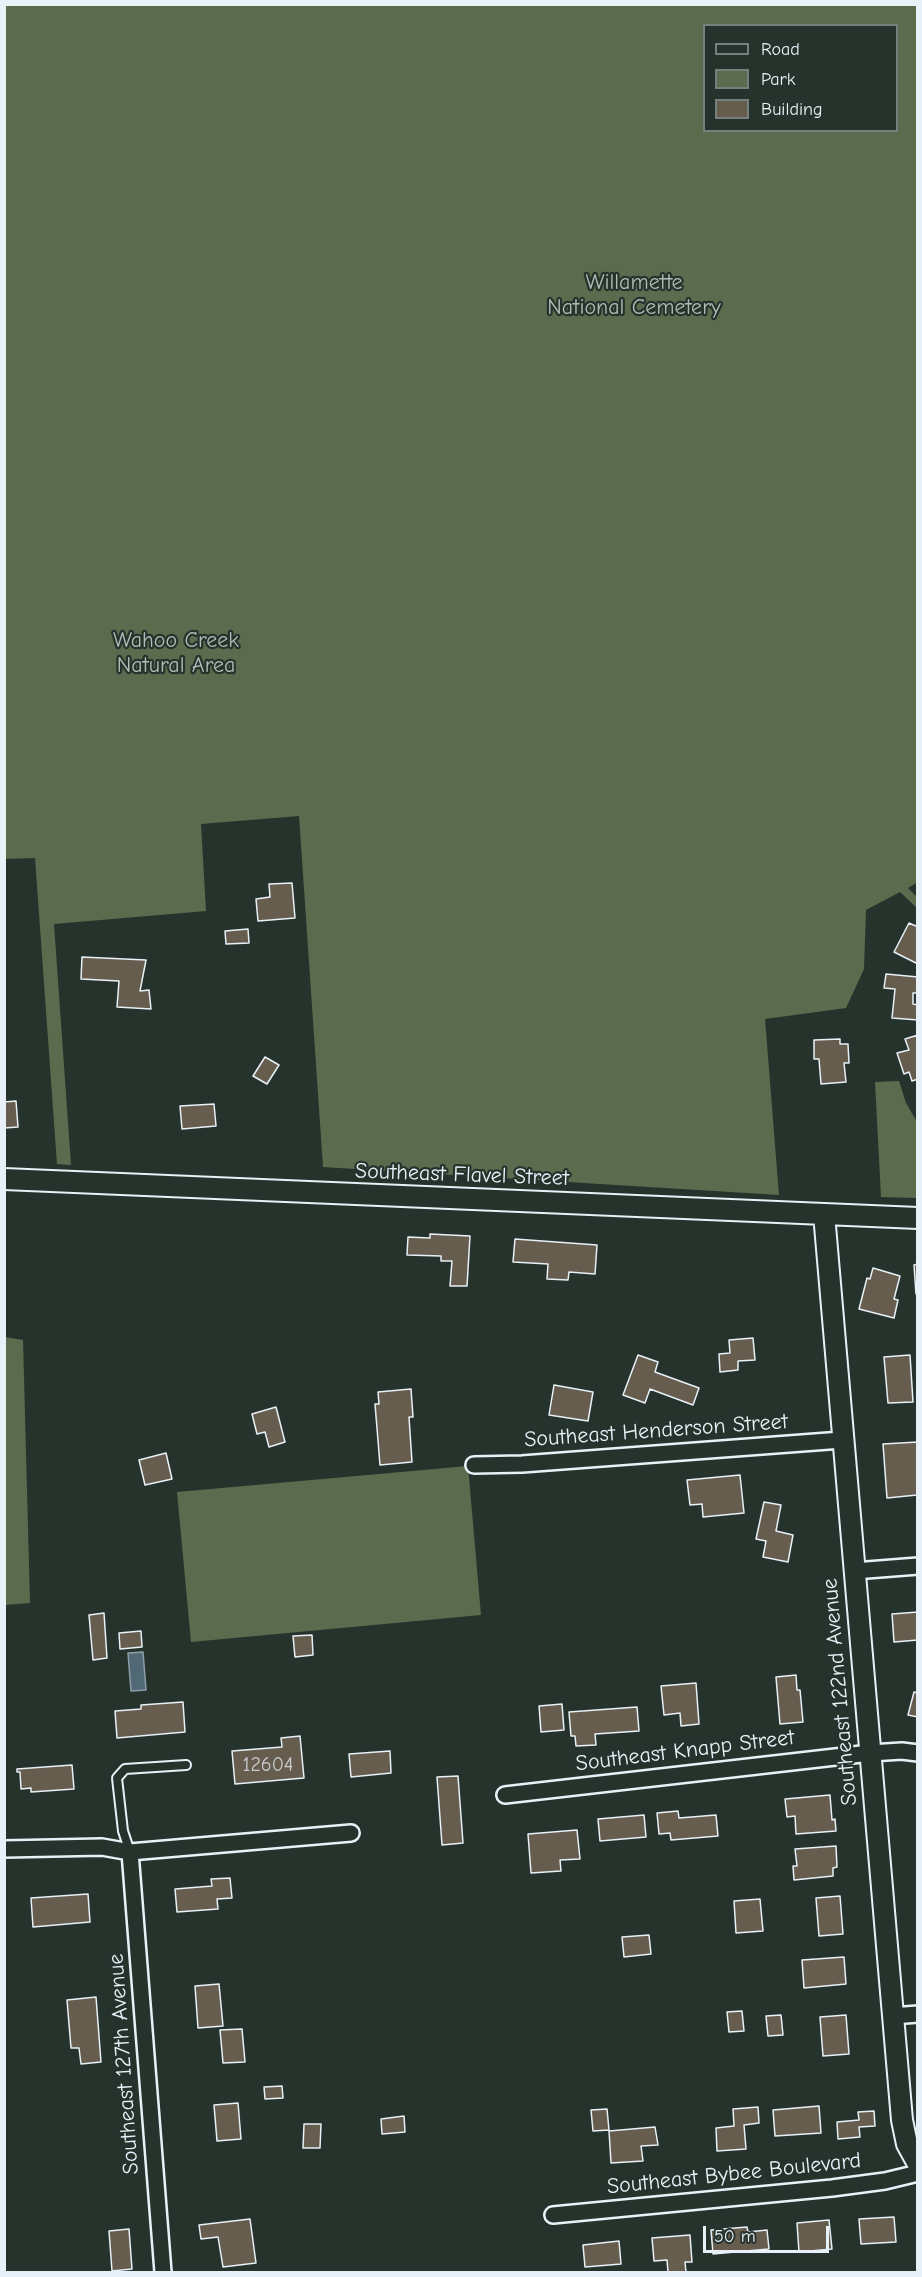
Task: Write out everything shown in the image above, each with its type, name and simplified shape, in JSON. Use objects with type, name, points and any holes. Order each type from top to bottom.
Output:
[{"type":"street","name":"Southeast Flavel Street","points":[[4,1179],[918,1218]]},
{"type":"street","name":"Southeast 122nd Avenue","points":[[824,1214],[902,2120],[907,2144],[918,2164]]},
{"type":"street","name":"Southeast Henderson Street","points":[[474,1465],[522,1464],[842,1440]]},
{"type":"street","points":[[854,1571],[918,1566]]},
{"type":"street","name":"Southeast Knapp Street","points":[[505,1795],[870,1753],[902,1750],[918,1753]]},
{"type":"street","points":[[4,1849],[102,1847],[130,1852],[351,1833]]},
{"type":"street","name":"Southeast 127th Avenue","points":[[130,1852],[163,2272]]},
{"type":"street","points":[[892,2016],[918,2014]]},
{"type":"street","name":"Southeast Bybee Boulevard","points":[[553,2215],[832,2188],[885,2181],[918,2173]]},
{"type":"lane","points":[[130,1852],[123,1831],[117,1778],[125,1769],[186,1765]]},
{"type":"green space","points":[[5,4],[917,5],[918,882],[908,888],[917,897],[917,908],[900,892],[866,910],[864,969],[846,1008],[765,1019],[779,1195],[323,1167],[299,816],[201,824],[206,911],[54,924],[71,1165],[57,1164],[35,858],[4,859]]},
{"type":"green space","points":[[899,1081],[906,1103],[917,1122],[917,1198],[881,1197],[875,1082]]},
{"type":"green space","points":[[5,1337],[23,1340],[30,1603],[5,1605]]},
{"type":"green space","points":[[468,1466],[481,1615],[191,1642],[177,1492]]},
{"type":"water","points":[[143,1652],[146,1690],[131,1691],[128,1653]]},
{"type":"building","points":[[292,883],[295,918],[258,921],[256,899],[270,897],[269,884]]},
{"type":"building","points":[[909,923],[918,927],[918,964],[894,952]]},
{"type":"building","points":[[248,929],[249,943],[226,944],[225,931]]},
{"type":"building","points":[[82,957],[146,960],[140,991],[149,990],[151,1009],[117,1007],[119,981],[81,979]]},
{"type":"building","points":[[886,974],[918,977],[918,993],[913,993],[913,1004],[918,1005],[918,1020],[892,1018],[895,989],[884,988]]},
{"type":"building","points":[[918,1035],[918,1079],[912,1081],[909,1072],[904,1074],[897,1053],[909,1050],[905,1039]]},
{"type":"building","points":[[840,1039],[840,1044],[848,1044],[849,1063],[844,1063],[846,1082],[821,1084],[819,1059],[814,1059],[814,1040]]},
{"type":"building","points":[[265,1057],[279,1065],[267,1084],[253,1076]]},
{"type":"building","points":[[16,1101],[18,1127],[4,1128],[4,1102]]},
{"type":"building","points":[[214,1104],[216,1126],[182,1129],[180,1106]]},
{"type":"building","points":[[430,1234],[470,1236],[467,1286],[450,1286],[452,1261],[441,1261],[441,1256],[407,1255],[408,1237],[430,1238]]},
{"type":"building","points":[[515,1239],[597,1245],[595,1274],[569,1272],[568,1280],[547,1279],[548,1264],[513,1262]]},
{"type":"building","points":[[918,1264],[918,1294],[916,1294],[914,1265]]},
{"type":"building","points":[[873,1268],[900,1276],[894,1299],[898,1300],[894,1318],[859,1309],[867,1278],[870,1279]]},
{"type":"building","points":[[753,1338],[755,1360],[738,1361],[738,1370],[720,1372],[719,1354],[730,1353],[729,1340]]},
{"type":"building","points":[[638,1355],[658,1362],[655,1372],[699,1388],[693,1405],[650,1389],[645,1403],[623,1395]]},
{"type":"building","points":[[910,1355],[913,1402],[888,1403],[884,1357]]},
{"type":"building","points":[[554,1385],[593,1392],[588,1421],[549,1415]]},
{"type":"building","points":[[411,1389],[413,1417],[409,1417],[412,1462],[380,1465],[375,1404],[379,1404],[378,1392]]},
{"type":"building","points":[[276,1407],[285,1442],[269,1447],[265,1432],[257,1434],[252,1414]]},
{"type":"building","points":[[918,1442],[917,1495],[887,1498],[883,1444]]},
{"type":"building","points":[[166,1453],[172,1479],[145,1485],[139,1460]]},
{"type":"building","points":[[740,1475],[744,1513],[703,1517],[702,1504],[690,1505],[687,1480]]},
{"type":"building","points":[[764,1502],[781,1505],[776,1531],[793,1535],[788,1562],[763,1557],[766,1541],[756,1539]]},
{"type":"building","points":[[918,1612],[918,1640],[894,1642],[892,1614]]},
{"type":"building","points":[[104,1613],[107,1658],[93,1660],[89,1615]]},
{"type":"building","points":[[141,1631],[142,1647],[120,1649],[119,1633]]},
{"type":"building","points":[[312,1635],[313,1655],[295,1657],[293,1636]]},
{"type":"building","points":[[796,1675],[803,1722],[780,1724],[776,1677]]},
{"type":"building","points":[[696,1683],[699,1724],[681,1726],[680,1713],[664,1715],[661,1686]]},
{"type":"building","points":[[914,1692],[918,1693],[918,1717],[908,1715]]},
{"type":"building","points":[[183,1702],[185,1732],[117,1738],[115,1711],[141,1709],[141,1705]]},
{"type":"building","points":[[562,1704],[564,1730],[541,1732],[539,1706]]},
{"type":"building","points":[[637,1707],[639,1731],[595,1734],[596,1745],[576,1746],[575,1736],[571,1736],[569,1712]]},
{"type":"building","points":[[300,1736],[304,1778],[235,1784],[232,1751],[282,1747],[281,1738]]},
{"type":"building","points":[[390,1751],[391,1773],[351,1777],[349,1754]]},
{"type":"building","points":[[72,1765],[74,1789],[31,1792],[31,1788],[21,1789],[20,1772],[17,1772],[17,1769]]},
{"type":"building","points":[[458,1776],[463,1843],[442,1845],[437,1777]]},
{"type":"building","points":[[830,1795],[832,1820],[835,1819],[836,1831],[796,1834],[795,1816],[787,1817],[785,1799]]},
{"type":"building","points":[[678,1811],[679,1818],[716,1815],[718,1836],[671,1840],[670,1833],[659,1834],[657,1813]]},
{"type":"building","points":[[644,1815],[646,1837],[600,1841],[598,1819]]},
{"type":"building","points":[[577,1830],[580,1859],[560,1860],[561,1871],[531,1873],[528,1834]]},
{"type":"building","points":[[836,1846],[837,1867],[833,1868],[833,1876],[794,1880],[793,1866],[797,1866],[795,1849]]},
{"type":"building","points":[[230,1878],[232,1898],[217,1899],[218,1909],[177,1912],[175,1889],[212,1886],[211,1879]]},
{"type":"building","points":[[88,1894],[90,1922],[33,1927],[31,1898]]},
{"type":"building","points":[[840,1896],[843,1934],[819,1936],[816,1898]]},
{"type":"building","points":[[760,1899],[763,1931],[736,1933],[734,1901]]},
{"type":"building","points":[[649,1935],[651,1954],[624,1957],[622,1937]]},
{"type":"building","points":[[844,1957],[846,1984],[804,1988],[802,1960]]},
{"type":"building","points":[[219,1984],[223,2026],[198,2028],[195,1986]]},
{"type":"building","points":[[96,1997],[101,2062],[81,2064],[79,2048],[71,2048],[67,2000]]},
{"type":"building","points":[[742,2011],[744,2031],[729,2032],[727,2012]]},
{"type":"building","points":[[781,2015],[783,2035],[768,2036],[766,2016]]},
{"type":"building","points":[[846,2015],[849,2054],[823,2056],[820,2017]]},
{"type":"building","points":[[242,2029],[245,2062],[223,2063],[220,2030]]},
{"type":"building","points":[[282,2086],[283,2098],[265,2099],[264,2087]]},
{"type":"building","points":[[238,2103],[241,2139],[217,2141],[214,2105]]},
{"type":"building","points":[[819,2106],[821,2133],[775,2136],[773,2110]]},
{"type":"building","points":[[758,2107],[759,2123],[744,2125],[746,2149],[717,2151],[716,2128],[734,2126],[733,2109]]},
{"type":"building","points":[[607,2109],[609,2130],[593,2131],[591,2110]]},
{"type":"building","points":[[874,2111],[875,2126],[859,2127],[860,2137],[838,2139],[837,2122],[859,2120],[858,2112]]},
{"type":"building","points":[[404,2116],[405,2132],[382,2134],[381,2119]]},
{"type":"building","points":[[304,2124],[321,2124],[320,2148],[303,2148]]},
{"type":"building","points":[[655,2127],[658,2145],[641,2146],[643,2161],[611,2163],[609,2131]]},
{"type":"building","points":[[894,2217],[896,2242],[861,2244],[859,2219]]},
{"type":"building","points":[[250,2219],[256,2263],[223,2267],[218,2237],[201,2239],[199,2225]]},
{"type":"building","points":[[829,2220],[832,2249],[799,2252],[797,2223]]},
{"type":"building","points":[[747,2227],[748,2232],[767,2230],[769,2249],[713,2254],[711,2230]]},
{"type":"building","points":[[129,2229],[132,2269],[112,2271],[109,2231]]},
{"type":"building","points":[[690,2235],[692,2262],[685,2262],[686,2272],[668,2272],[667,2260],[654,2261],[652,2238]]},
{"type":"building","points":[[619,2241],[621,2264],[585,2267],[583,2245]]},
{"type":"park label","name":"Willamette National Cemetery","points":[[634,296]]},
{"type":"park label","name":"Wahoo Creek Natural Area","points":[[176,654]]}]
